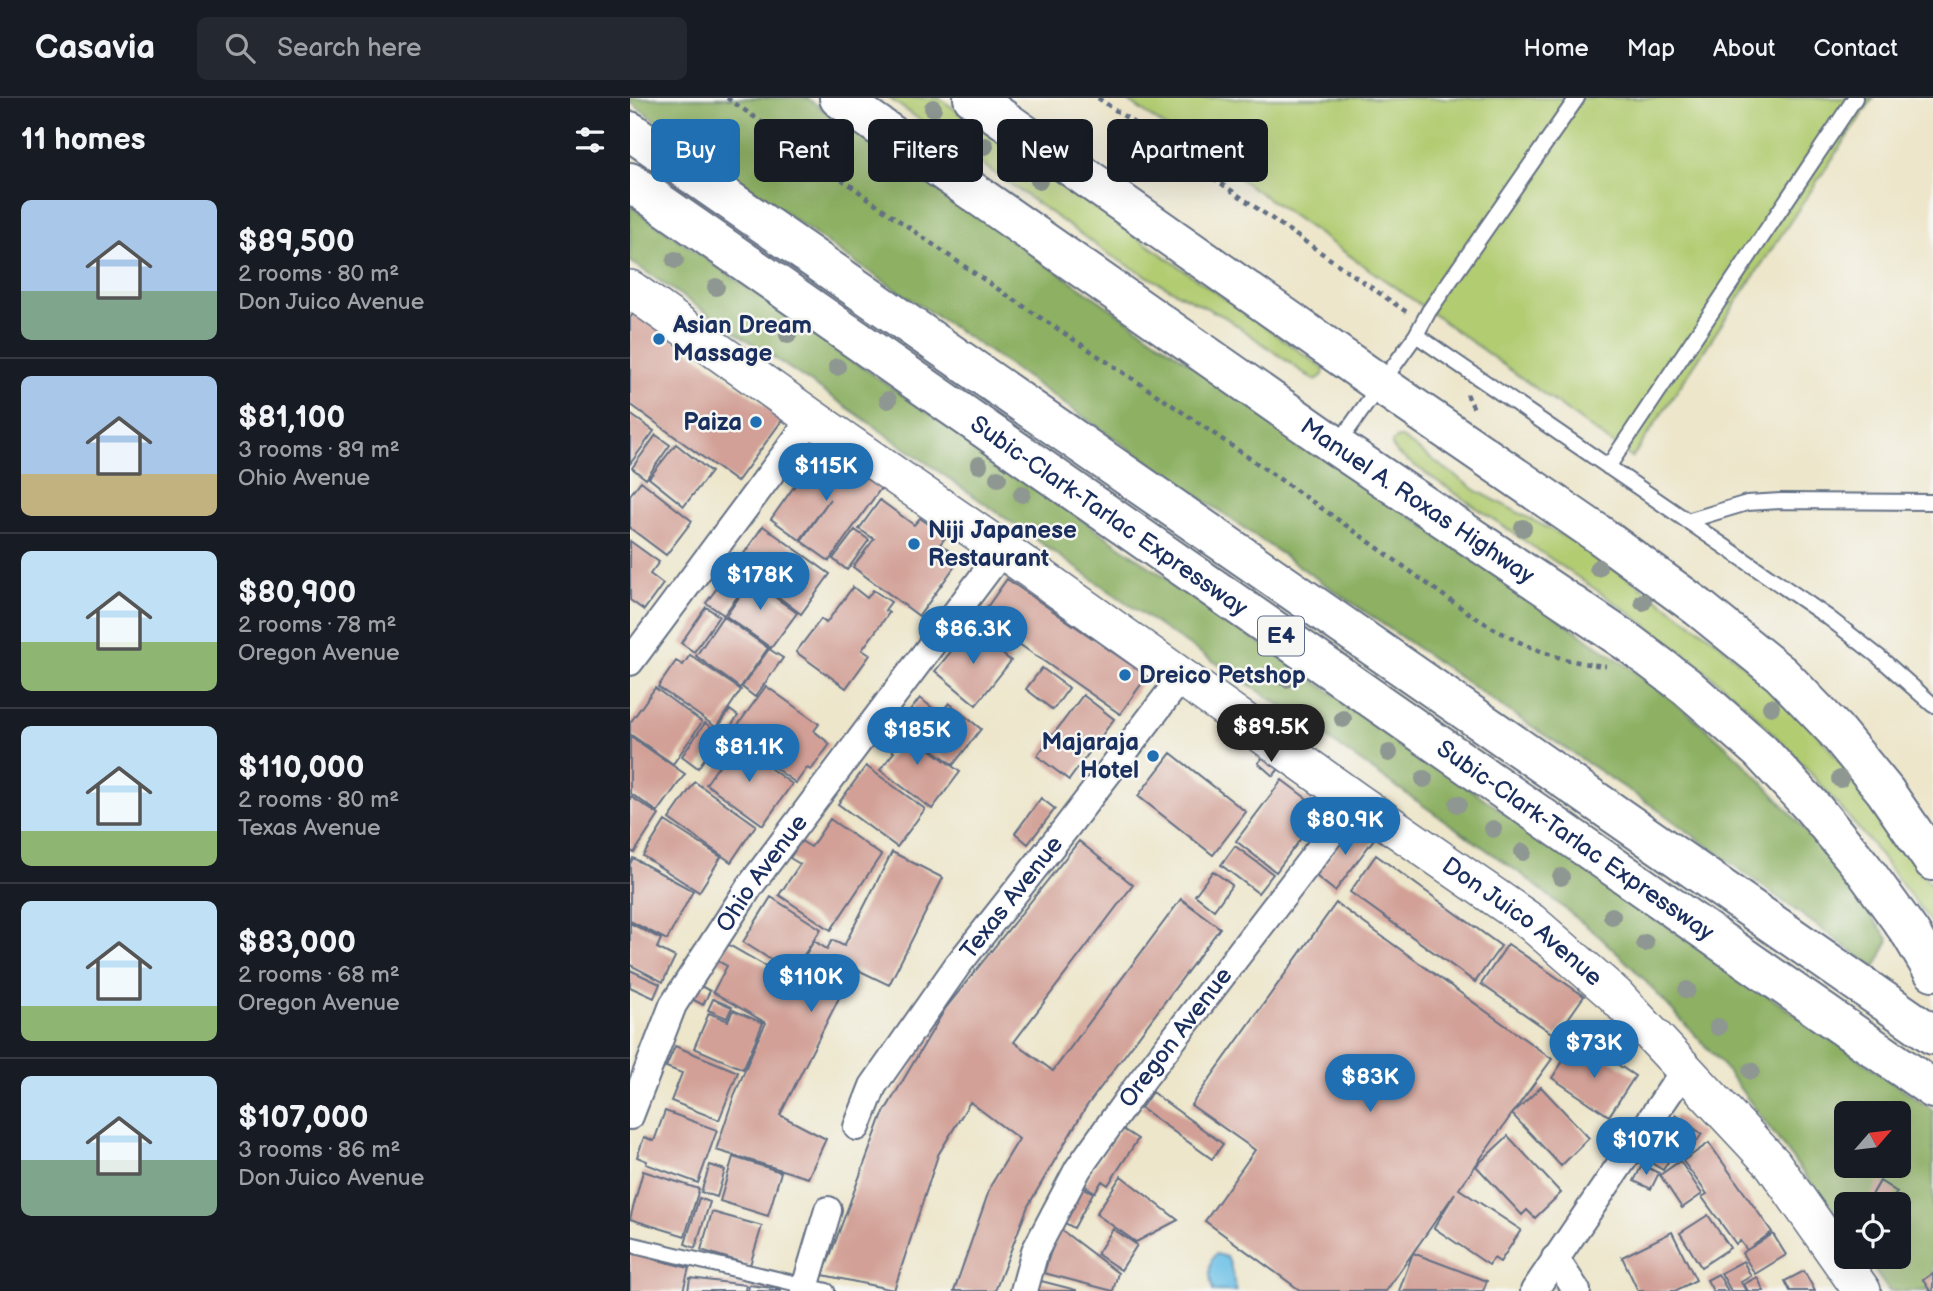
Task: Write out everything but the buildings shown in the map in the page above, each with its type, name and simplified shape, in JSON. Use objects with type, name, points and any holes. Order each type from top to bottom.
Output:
[{"type":"main road","name":"Manuel A. Roxas Highway","points":[[839,98],[1336,446],[1629,643],[1695,694],[1760,751],[1864,868],[1911,934],[1933,971]]},
{"type":"main road","points":[[973,98],[1597,533],[1698,607],[1781,674],[1835,730],[1876,781],[1933,861]]},
{"type":"main road","name":"Subic-Clark-Tarlac Expressway","points":[[630,131],[1933,1035]]},
{"type":"main road","name":"Subic-Clark-Tarlac Expressway","points":[[630,182],[1933,1089]]},
{"type":"main road","name":"Don Juico Avenue","points":[[632,295],[1003,550],[1356,802],[1531,922],[1615,995],[1773,1164],[1862,1291]]},
{"type":"street","points":[[630,662],[812,418]]},
{"type":"street","name":"Ohio Avenue","points":[[630,1116],[673,1005],[750,886],[1003,550]]},
{"type":"street","name":"Texas Avenue","points":[[857,1127],[873,1086],[957,966],[1181,678]]},
{"type":"street","name":"Oregon Avenue","points":[[1024,1291],[1035,1251],[1077,1170],[1133,1092],[1356,802]]},
{"type":"street","points":[[1534,1291],[1685,1069]]},
{"type":"street","points":[[812,1289],[828,1210]]},
{"type":"street","points":[[1555,1258],[1577,1291]]},
{"type":"lane","points":[[1336,446],[1577,98]]},
{"type":"lane","points":[[1608,467],[1855,98]]},
{"type":"lane","points":[[1419,329],[1456,362],[1829,618],[1879,657],[1933,705]]},
{"type":"lane","points":[[1687,521],[1747,503],[1933,502]]},
{"type":"lane","points":[[630,1244],[812,1289]]},
{"type":"path","points":[[727,98],[962,265],[1160,396],[1461,608],[1500,633],[1560,659],[1613,666]]},
{"type":"path","points":[[1098,98],[1419,329]]},
{"type":"path","points":[[1456,362],[1479,421]]},
{"type":"green space","points":[[630,98],[807,98],[837,119],[754,119],[754,182],[854,182],[854,131],[868,140],[868,182],[928,182],[1646,679],[1699,722],[1764,783],[1829,860],[1889,940],[1875,968],[1654,807],[1501,706],[978,344],[838,251],[740,181],[740,119],[654,119],[630,102]]},
{"type":"green space","points":[[889,98],[939,98],[969,119],[919,119]]},
{"type":"green space","points":[[1124,98],[1873,98],[1632,458],[1244,182],[1268,182],[1268,119],[1154,119]]},
{"type":"green space","points":[[983,129],[997,139],[997,175],[983,165]]},
{"type":"green space","points":[[1007,182],[1059,182],[1322,367],[1323,375],[1316,380],[1311,378],[1225,317],[1110,255]]},
{"type":"green space","points":[[630,206],[1933,1110],[1933,1291],[1889,1291],[1873,1269],[1911,1269],[1911,1192],[1834,1192],[1834,1214],[1720,1062],[1637,972],[1600,937],[1524,876],[838,401],[630,261]]},
{"type":"green space","points":[[1402,438],[1477,491],[1588,549],[1718,642],[1818,734],[1893,830],[1933,888],[1933,925],[1868,840],[1807,769],[1745,705],[1690,658],[1624,609],[1398,454],[1392,442]]},
{"type":"water","points":[[1216,1254],[1227,1257],[1237,1291],[1213,1291],[1210,1266]]},
{"type":"place","name":"Asian Dream Massage","points":[[659,339]]},
{"type":"place","name":"Paiza","points":[[756,422]]},
{"type":"place","name":"Niji Japanese Restaurant","points":[[914,544]]},
{"type":"place","name":"Dreico Petshop","points":[[1125,675]]},
{"type":"place","name":"Majaraja Hotel","points":[[1153,756]]}]
